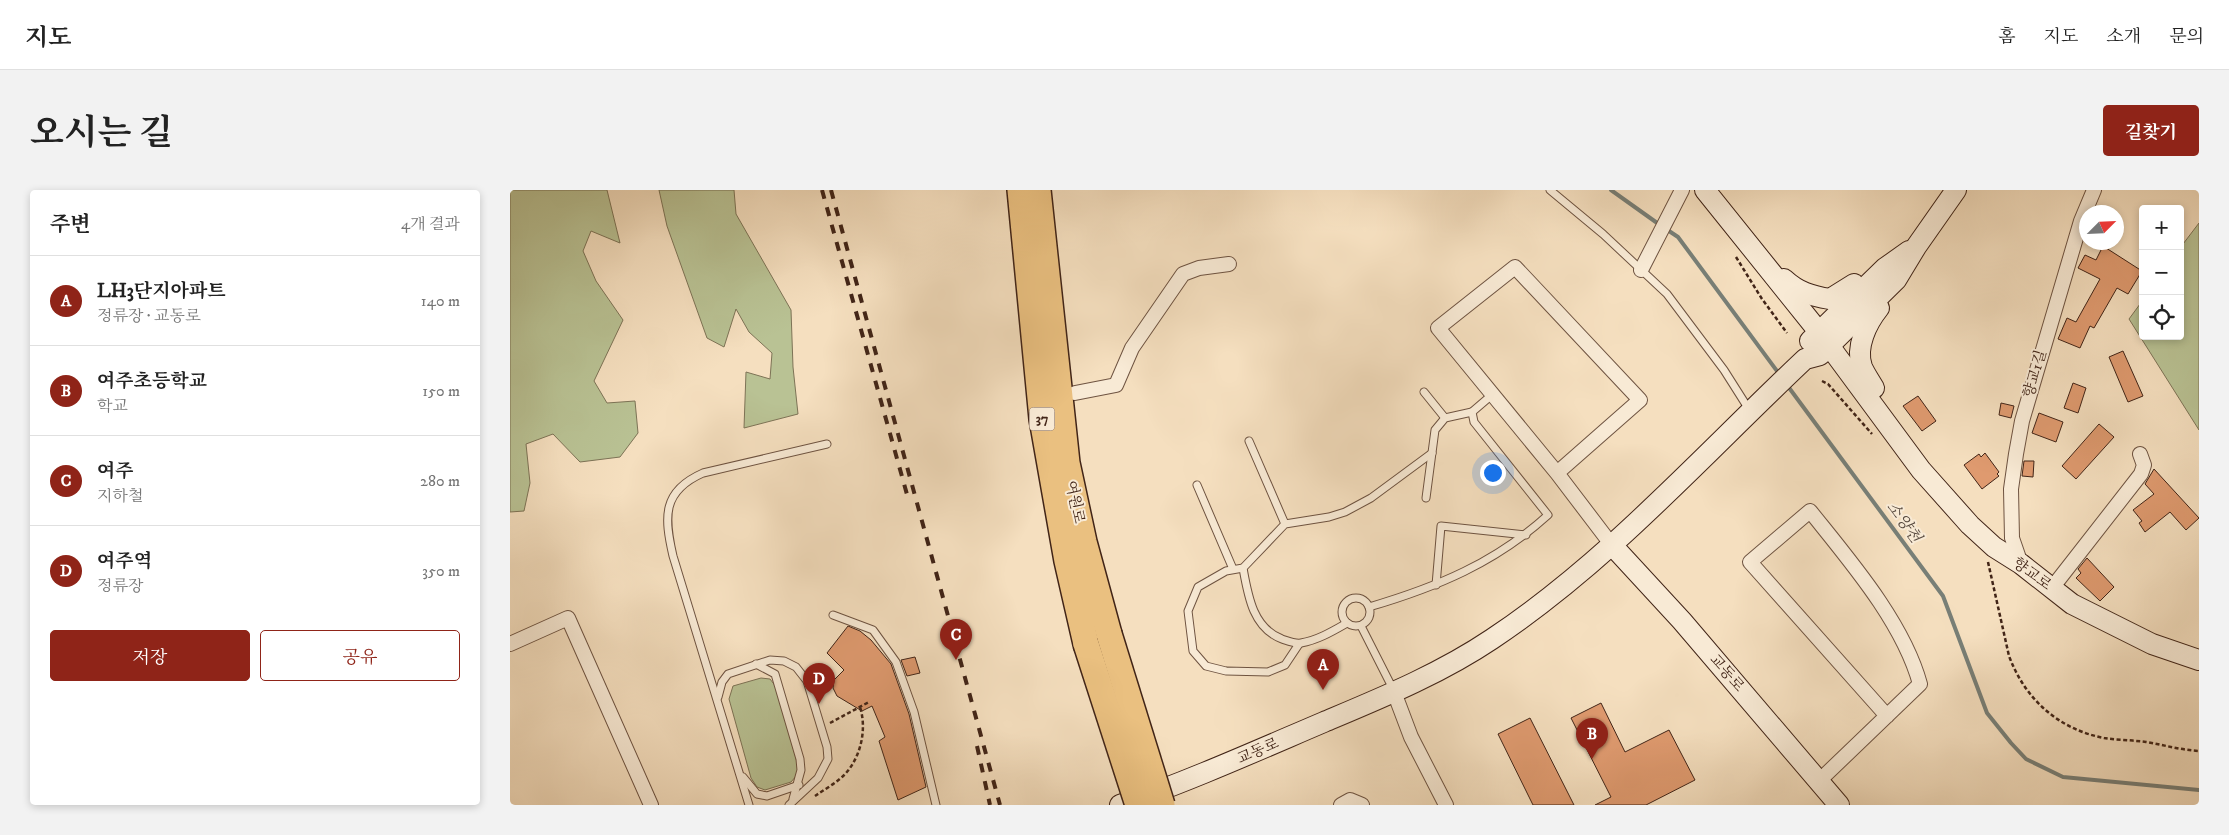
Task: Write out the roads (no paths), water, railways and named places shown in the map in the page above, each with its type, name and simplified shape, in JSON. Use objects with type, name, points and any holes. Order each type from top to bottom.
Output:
[{"type":"highway","name":"여원로","points":[[1020,190],[1042,419],[1067,561],[1086,644],[1138,805]]},
{"type":"highway","name":"여원로","points":[[1038,190],[1067,463],[1084,542],[1109,634],[1162,805]]},
{"type":"highway","points":[[1054,190],[1060,270],[1088,508],[1084,542]]},
{"type":"street","name":"향교로","points":[[1705,190],[1755,252],[1763,272],[1813,350],[1884,432],[1900,440],[1921,470],[1970,525],[1994,547],[2021,564],[2072,604],[2152,644],[2199,660]]},
{"type":"street","points":[[1813,350],[1916,246],[1956,190]]},
{"type":"street","name":"향교1길","points":[[2021,564],[2012,538],[2011,489],[2022,421],[2081,221],[2094,190]]},
{"type":"street","points":[[1643,266],[1682,191]]},
{"type":"street","points":[[1755,252],[1794,290],[1810,296],[1830,299],[1869,273],[1890,274]]},
{"type":"street","points":[[1075,393],[1116,385],[1132,348],[1183,274],[1199,268],[1230,264]]},
{"type":"street","points":[[1557,473],[1640,400],[1515,267],[1438,328],[1557,473],[1611,544]]},
{"type":"street","points":[[1890,274],[1895,289],[1876,311],[1866,329],[1860,348],[1862,366],[1874,388],[1896,420],[1900,440]]},
{"type":"street","name":"교동로","points":[[1120,805],[1215,769],[1394,692],[1456,661],[1490,640],[1563,588],[1813,350]]},
{"type":"street","points":[[2052,588],[2141,474],[2144,464],[2140,454]]},
{"type":"street","points":[[1819,781],[1887,716],[1920,684],[1913,659],[1863,576],[1810,511],[1750,562],[1887,716]]},
{"type":"street","name":"교동로","points":[[1611,544],[1682,621],[1839,805]]},
{"type":"street","points":[[510,644],[568,618],[651,805]]},
{"type":"street","points":[[1394,692],[1411,736],[1446,805]]},
{"type":"street","points":[[1341,805],[1350,800],[1362,805]]},
{"type":"lane","points":[[1550,190],[1643,266],[1667,294],[1753,408]]},
{"type":"lane","points":[[1424,392],[1445,418]]},
{"type":"lane","points":[[1426,498],[1435,430],[1445,418],[1472,412],[1492,394]]},
{"type":"lane","points":[[1370,607],[1457,577],[1526,535],[1548,515],[1474,422],[1472,412]]},
{"type":"lane","points":[[1249,441],[1285,524]]},
{"type":"lane","points":[[749,805],[673,556],[667,532],[667,512],[671,500],[689,479],[703,473],[827,444]]},
{"type":"lane","points":[[1299,644],[1285,665],[1268,672],[1219,669],[1206,666],[1193,651],[1188,611],[1198,587],[1213,577],[1233,569],[1243,568],[1285,524],[1329,517],[1345,512],[1391,484],[1432,453]]},
{"type":"lane","points":[[1197,485],[1233,569]]},
{"type":"lane","points":[[1436,585],[1441,526],[1526,535]]},
{"type":"lane","points":[[1243,568],[1247,594],[1257,618],[1271,634],[1299,644],[1320,638],[1347,623]]},
{"type":"lane","points":[[1359,598],[1370,607],[1370,616],[1365,624],[1361,626],[1347,623],[1342,616],[1342,611],[1350,600],[1359,598]]},
{"type":"lane","points":[[833,615],[873,630],[896,662],[914,712],[936,805]]},
{"type":"lane","points":[[1361,626],[1394,692]]},
{"type":"lane","points":[[718,699],[722,682],[728,674],[770,660],[784,661],[796,667],[807,681],[827,746],[828,759],[821,774],[791,803]]},
{"type":"lane","points":[[756,664],[775,674],[800,759],[801,770],[798,785],[791,803]]},
{"type":"lane","points":[[739,771],[749,787],[757,794],[767,796],[798,785]]},
{"type":"waterway","name":"소양천","points":[[1611,190],[1660,225]]},
{"type":"waterway","name":"소양천","points":[[1666,229],[1678,237],[1780,375]]},
{"type":"waterway","name":"소양천","points":[[1787,385],[1943,596],[1987,713],[2026,759],[2063,777],[2199,790]]},
{"type":"railway","points":[[822,190],[908,498]]},
{"type":"railway","points":[[831,190],[1000,805]]},
{"type":"railway","points":[[977,746],[990,805]]},
{"type":"place","name":"여주","points":[[956,660]]},
{"type":"place","name":"LH3단지아파트","points":[[1323,690]]},
{"type":"place","name":"여주역","points":[[819,704]]},
{"type":"place","name":"여주초등학교","points":[[1592,759]]}]
